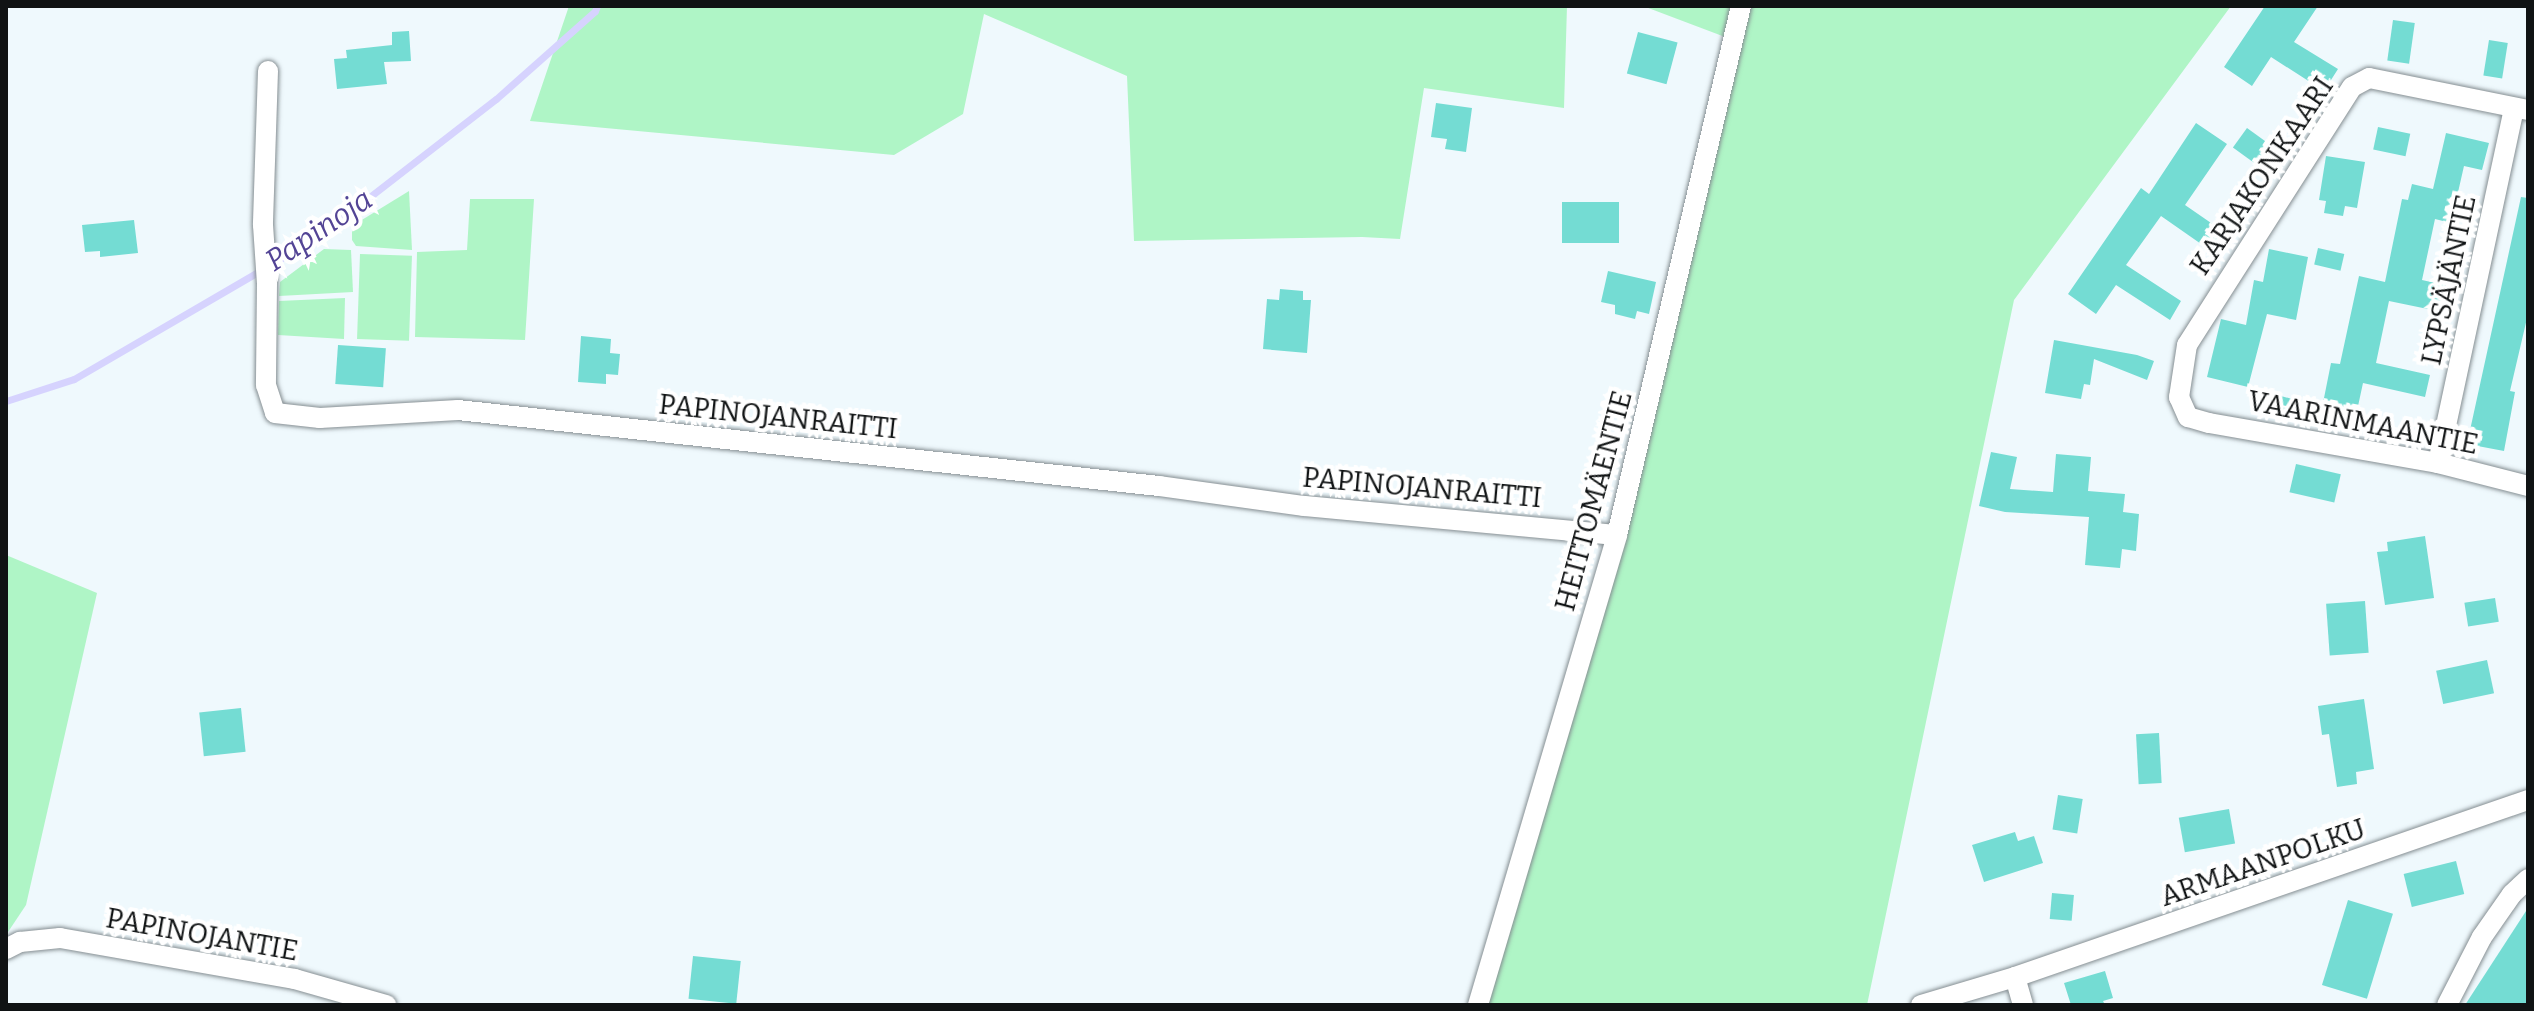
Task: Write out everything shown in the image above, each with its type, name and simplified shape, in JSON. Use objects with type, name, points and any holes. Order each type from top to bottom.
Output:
[{"type":"street","name":"HEITTOMÄENTIE","points":[[1478,1005],[1617,535],[1741,6]]},
{"type":"street","name":"PAPINOJANRAITTI","points":[[268,71],[266,385],[275,413],[320,418],[458,410],[1159,486],[1304,506],[1617,535]]},
{"type":"street","name":"KARJAKONKAARI","points":[[2188,417],[2179,397],[2187,345],[2352,87],[2369,78],[2521,110]]},
{"type":"street","name":"LYPSÄJÄNTIE","points":[[2438,463],[2521,110]]},
{"type":"street","name":"VAARINMAANTIE","points":[[2188,417],[2438,463],[2528,486]]},
{"type":"street","name":"ARMAANPOLKU","points":[[2015,977],[2528,800]]},
{"type":"street","points":[[2447,1005],[2482,937],[2512,894],[2528,879]]},
{"type":"street","name":"PAPINOJANTIE","points":[[6,949],[20,942],[60,938],[295,979],[386,1005]]},
{"type":"street","points":[[1921,1005],[2015,977],[2023,1005]]},
{"type":"green space","points":[[569,6],[1567,6],[1564,108],[1424,88],[1400,239],[1134,241],[1127,76],[984,14],[963,114],[894,155],[530,121]]},
{"type":"green space","points":[[1643,6],[2231,6],[2014,300],[1867,1005],[1478,1005],[1617,535],[1733,40]]},
{"type":"green space","points":[[409,191],[412,250],[356,246],[352,240],[352,226]]},
{"type":"green space","points":[[470,199],[534,199],[525,340],[415,337],[417,252],[467,250]]},
{"type":"green space","points":[[324,249],[351,250],[353,292],[279,296],[280,282]]},
{"type":"green space","points":[[360,254],[412,256],[409,341],[357,339]]},
{"type":"green space","points":[[345,298],[344,339],[278,335],[279,301]]},
{"type":"green space","points":[[6,555],[97,593],[26,905],[6,935]]},
{"type":"building","points":[[2265,6],[2318,6],[2294,42],[2338,69],[2324,91],[2271,57],[2252,86],[2224,67]]},
{"type":"building","points":[[2393,20],[2415,23],[2409,64],[2387,61]]},
{"type":"building","points":[[409,31],[411,61],[384,62],[387,84],[337,89],[334,59],[347,58],[346,50],[392,45],[392,32]]},
{"type":"building","points":[[1638,32],[1678,43],[1666,84],[1627,74]]},
{"type":"building","points":[[2489,40],[2508,43],[2502,79],[2483,76]]},
{"type":"building","points":[[1436,103],[1472,108],[1466,152],[1445,149],[1447,139],[1431,137]]},
{"type":"building","points":[[2196,123],[2227,144],[2185,205],[2227,234],[2214,253],[2161,216],[2126,265],[2181,301],[2170,320],[2116,285],[2096,314],[2068,294],[2141,188],[2149,194]]},
{"type":"building","points":[[2378,127],[2410,134],[2405,156],[2373,149]]},
{"type":"building","points":[[2247,128],[2280,152],[2266,172],[2233,147]]},
{"type":"building","points":[[2446,133],[2489,143],[2482,170],[2464,166],[2451,223],[2435,219],[2422,280],[2453,287],[2447,313],[2389,301],[2376,363],[2430,375],[2425,397],[2363,383],[2355,420],[2321,413],[2331,363],[2340,364],[2359,276],[2385,282],[2402,199],[2408,200],[2412,184],[2433,189]]},
{"type":"building","points":[[2326,156],[2365,162],[2357,208],[2345,206],[2343,216],[2324,213],[2326,201],[2319,200]]},
{"type":"building","points":[[2521,197],[2528,198],[2528,314],[2510,391],[2515,392],[2504,451],[2467,444]]},
{"type":"building","points":[[1562,202],[1619,202],[1619,243],[1562,243]]},
{"type":"building","points":[[134,220],[138,253],[100,257],[100,251],[85,252],[82,225]]},
{"type":"building","points":[[2318,248],[2344,254],[2340,271],[2314,265]]},
{"type":"building","points":[[2269,249],[2308,257],[2296,320],[2267,314],[2248,387],[2207,377],[2221,319],[2246,325],[2254,280],[2263,282]]},
{"type":"building","points":[[1608,271],[1656,282],[1649,314],[1637,311],[1635,319],[1615,314],[1615,305],[1601,302]]},
{"type":"building","points":[[1280,289],[1303,291],[1303,300],[1311,300],[1307,353],[1263,349],[1267,299],[1279,300]]},
{"type":"building","points":[[581,336],[611,339],[610,353],[620,354],[618,375],[606,374],[606,384],[578,382]]},
{"type":"building","points":[[2054,340],[2154,361],[2147,380],[2094,359],[2090,385],[2084,384],[2081,399],[2045,393]]},
{"type":"building","points":[[338,345],[386,348],[383,387],[335,384]]},
{"type":"building","points":[[2281,396],[2300,401],[2296,418],[2277,412]]},
{"type":"building","points":[[1991,452],[2017,457],[2010,489],[2053,492],[2056,454],[2091,457],[2088,491],[2125,494],[2123,512],[2139,514],[2136,551],[2122,549],[2120,568],[2085,565],[2089,517],[2005,512],[1979,506]]},
{"type":"building","points":[[2296,464],[2341,474],[2334,503],[2289,492]]},
{"type":"building","points":[[2425,536],[2434,598],[2385,605],[2377,552],[2388,551],[2387,542]]},
{"type":"building","points":[[2495,598],[2499,622],[2468,627],[2464,603]]},
{"type":"building","points":[[2365,601],[2369,653],[2330,656],[2326,604]]},
{"type":"building","points":[[2487,660],[2494,693],[2443,704],[2436,671]]},
{"type":"building","points":[[2364,699],[2374,769],[2356,772],[2357,784],[2337,787],[2329,734],[2322,735],[2318,706]]},
{"type":"building","points":[[241,708],[246,752],[204,756],[199,712]]},
{"type":"building","points":[[2159,733],[2162,783],[2139,784],[2136,734]]},
{"type":"building","points":[[2058,795],[2083,799],[2077,833],[2053,830]]},
{"type":"building","points":[[2229,809],[2235,843],[2185,852],[2179,818]]},
{"type":"building","points":[[2015,832],[2018,841],[2034,836],[2043,863],[1984,882],[1972,845]]},
{"type":"building","points":[[2456,861],[2464,894],[2412,907],[2404,874]]},
{"type":"building","points":[[2052,893],[2074,895],[2072,921],[2050,919]]},
{"type":"building","points":[[2348,900],[2393,914],[2367,999],[2322,985]]},
{"type":"building","points":[[2528,908],[2528,1005],[2465,1005]]},
{"type":"building","points":[[693,956],[741,961],[736,1004],[689,999]]},
{"type":"building","points":[[2105,971],[2113,998],[2103,1001],[2105,1005],[2071,1005],[2064,983]]},
{"type":"waterway","name":"Papinoja","points":[[6,401],[74,379],[318,237],[496,99],[597,6]]}]
